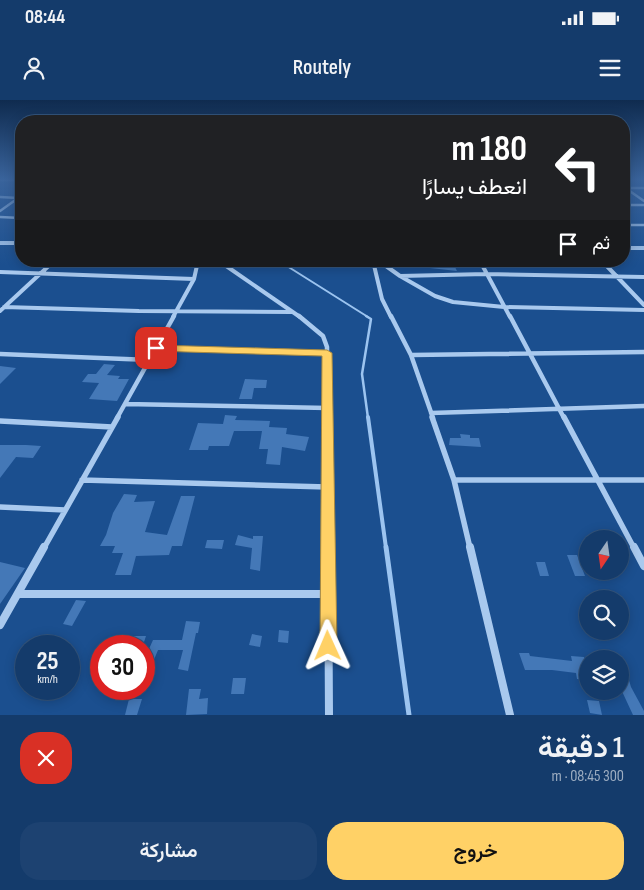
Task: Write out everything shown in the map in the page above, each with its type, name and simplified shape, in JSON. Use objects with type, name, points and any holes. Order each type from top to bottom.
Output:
[{"type":"street","points":[[0,217],[15,218]]},
{"type":"street","points":[[630,225],[644,225]]},
{"type":"street","points":[[0,242],[15,243]]},
{"type":"street","points":[[630,248],[644,248]]},
{"type":"street","points":[[0,311],[48,267]]},
{"type":"street","points":[[0,625],[150,360],[194,279],[197,267]]},
{"type":"street","points":[[228,267],[313,326],[323,336],[327,353],[329,715]]},
{"type":"street","points":[[375,267],[386,308],[411,355],[454,480],[510,715]]},
{"type":"street","points":[[388,267],[435,296],[453,302],[504,307],[644,310]]},
{"type":"street","points":[[483,267],[644,566]]},
{"type":"street","points":[[607,267],[644,305]]},
{"type":"street","points":[[0,272],[194,279]]},
{"type":"street","points":[[400,276],[486,274],[644,277]]},
{"type":"street","points":[[4,307],[139,312],[176,310],[293,312]]},
{"type":"street","points":[[156,348],[327,353]]},
{"type":"street","points":[[411,355],[644,352]]},
{"type":"street","points":[[0,354],[150,360]]},
{"type":"street","points":[[125,404],[327,408]]},
{"type":"street","points":[[431,413],[644,406]]},
{"type":"street","points":[[0,421],[112,427]]},
{"type":"street","points":[[82,480],[327,487]]},
{"type":"street","points":[[454,480],[644,480]]},
{"type":"street","points":[[0,507],[64,510]]},
{"type":"street","points":[[18,594],[328,594]]},
{"type":"building","points":[[421,267],[455,267],[457,271]]},
{"type":"building","points":[[104,364],[115,365],[107,375],[120,376],[118,379],[129,379],[117,401],[89,399],[99,383],[82,382],[88,374],[96,374]]},
{"type":"building","points":[[0,366],[16,368],[0,384]]},
{"type":"building","points":[[245,379],[267,380],[266,388],[254,388],[252,399],[239,399]]},
{"type":"building","points":[[225,415],[237,416],[235,420],[270,421],[269,427],[287,428],[286,434],[309,437],[305,451],[282,447],[280,465],[266,464],[268,449],[259,449],[262,431],[234,431],[229,446],[209,446],[208,450],[189,450],[198,423],[223,424]]},
{"type":"building","points":[[460,434],[470,435],[470,438],[479,438],[481,447],[449,445],[450,438],[461,438]]},
{"type":"building","points":[[0,445],[41,446],[33,458],[16,457],[0,478]]},
{"type":"building","points":[[124,494],[137,495],[134,502],[155,501],[145,532],[167,535],[181,496],[195,496],[182,546],[172,546],[169,555],[136,556],[131,575],[115,575],[123,553],[112,553],[115,546],[100,546],[106,535],[113,513]]},
{"type":"building","points":[[238,535],[253,539],[253,536],[263,536],[260,571],[250,569],[252,548],[235,545]]},
{"type":"building","points":[[207,540],[224,540],[222,549],[205,548]]},
{"type":"building","points":[[567,555],[577,555],[579,560],[579,576],[575,576]]},
{"type":"building","points":[[0,562],[25,568],[0,604]]},
{"type":"building","points":[[536,562],[545,562],[549,576],[540,576]]},
{"type":"building","points":[[76,600],[86,601],[72,626],[63,624]]},
{"type":"building","points":[[186,621],[200,622],[188,671],[178,669],[183,650],[158,650],[155,657],[155,640],[182,640]]},
{"type":"building","points":[[279,630],[289,631],[288,643],[278,642]]},
{"type":"building","points":[[252,634],[262,636],[260,647],[249,645]]},
{"type":"building","points":[[519,653],[572,661],[571,656],[579,657],[579,679],[577,679],[576,673],[552,670],[525,670]]},
{"type":"building","points":[[233,678],[246,678],[244,694],[231,694]]},
{"type":"building","points":[[629,680],[644,711],[644,715],[633,715],[626,700],[629,700]]},
{"type":"building","points":[[189,689],[201,689],[199,699],[208,698],[207,714],[186,715]]},
{"type":"building","points":[[129,700],[142,700],[137,715],[125,715]]},
{"type":"building","points":[[587,700],[599,701],[602,715],[590,713]]},
{"type":"waterway","points":[[289,267],[368,317]]},
{"type":"waterway","points":[[366,316],[371,319],[362,374],[368,418]]},
{"type":"waterway","points":[[368,417],[386,548]]},
{"type":"waterway","points":[[386,547],[409,715]]},
{"type":"route","points":[[156,348],[327,353],[328,646]]}]
